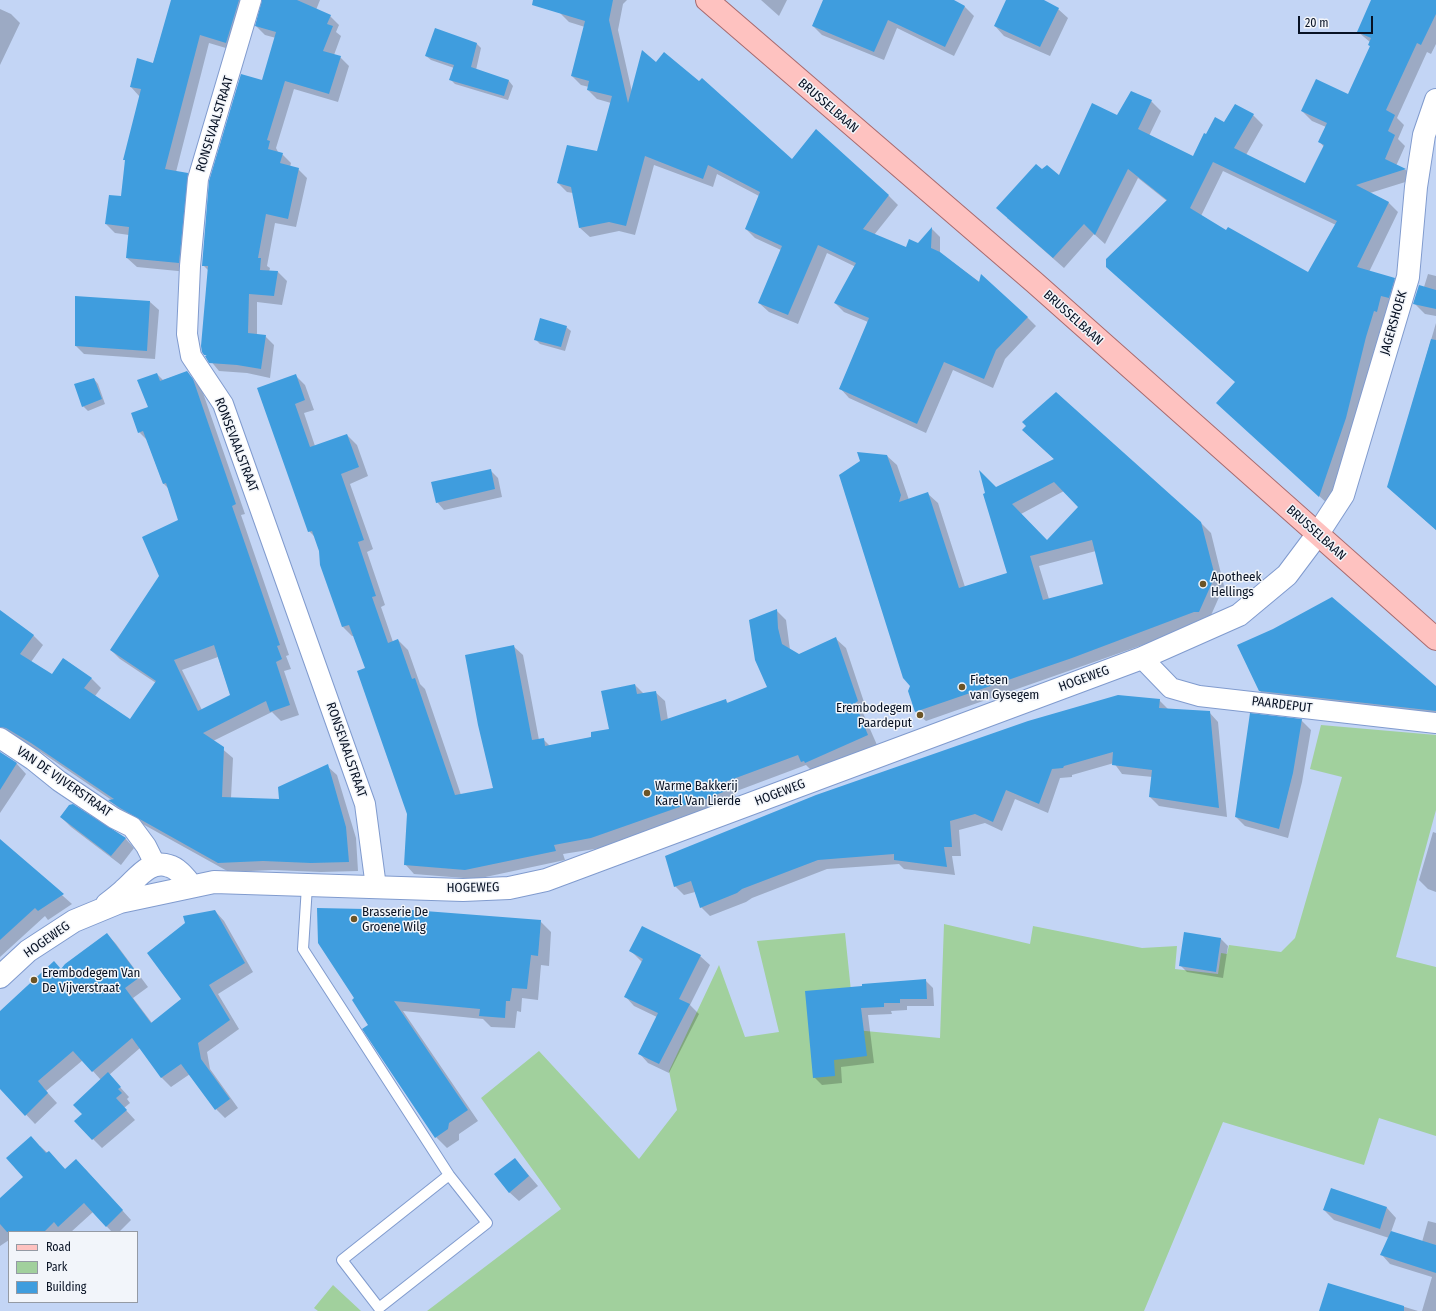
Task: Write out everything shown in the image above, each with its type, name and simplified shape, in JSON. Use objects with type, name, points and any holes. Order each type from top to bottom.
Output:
[{"type":"main road","name":"BRUSSELBAAN","points":[[707,0],[1034,282],[1317,535],[1436,639]]},
{"type":"street","name":"RONSEVAALSTRAAT","points":[[251,0],[198,179],[190,266],[188,334],[191,356],[223,404],[365,804],[376,887]]},
{"type":"street","name":"JAGERSHOEK","points":[[1317,535],[1344,495],[1408,277],[1416,187],[1424,135],[1436,100]]},
{"type":"street","name":"HOGEWEG","points":[[0,977],[28,951],[74,921],[120,902],[214,882],[463,890],[509,888],[546,880],[1142,658],[1240,615],[1287,575],[1317,535]]},
{"type":"street","name":"PAARDEPUT","points":[[1142,658],[1171,688],[1199,696],[1436,723]]},
{"type":"street","name":"VAN DE VIJVERSTRAAT","points":[[0,738],[33,760],[59,781],[114,818],[132,827],[146,846],[155,864]]},
{"type":"street","name":"HOGEWEG","points":[[98,911],[125,890],[142,872],[155,864]]},
{"type":"street","points":[[155,864],[169,866],[181,874],[192,886]]},
{"type":"lane","points":[[306,886],[303,949],[449,1175],[487,1223],[379,1308],[342,1260],[449,1175]]},
{"type":"green space","points":[[1321,725],[1436,735],[1436,810],[1396,957],[1436,967],[1436,1136],[1379,1118],[1364,1165],[1223,1122],[1144,1311],[427,1311],[561,1209],[481,1098],[539,1051],[639,1159],[677,1110],[669,1071],[719,965],[745,1037],[779,1032],[757,941],[845,933],[855,1030],[940,1038],[944,924],[1030,944],[1033,926],[1142,948],[1177,946],[1175,969],[1218,974],[1221,953],[1227,954],[1229,945],[1281,952],[1295,938],[1342,777],[1310,769]]},
{"type":"green space","points":[[333,1285],[361,1311],[318,1311],[314,1308]]},
{"type":"building","points":[[171,0],[239,0],[226,43],[200,35],[165,169],[188,173],[179,263],[126,258],[129,227],[105,224],[109,195],[121,196],[125,160],[123,160],[141,89],[130,87],[137,58],[153,63]]},
{"type":"building","points":[[262,0],[297,0],[331,15],[327,24],[333,26],[323,51],[341,56],[329,94],[285,81],[267,140],[270,141],[268,149],[283,153],[280,163],[299,168],[288,219],[266,214],[258,258],[261,258],[260,270],[278,271],[274,296],[249,294],[248,333],[266,335],[261,369],[237,365],[209,363],[205,356],[207,355],[204,355],[202,352],[201,346],[208,266],[202,266],[209,181],[241,74],[262,80],[276,32],[255,26]]},
{"type":"building","points":[[533,0],[613,0],[609,20],[628,103],[642,50],[656,62],[664,52],[699,81],[702,78],[792,159],[816,129],[889,195],[863,229],[906,247],[909,239],[918,243],[932,227],[931,248],[940,252],[979,282],[981,274],[1028,317],[996,350],[984,379],[944,362],[917,424],[839,389],[869,318],[834,303],[856,263],[818,245],[788,315],[758,303],[782,246],[745,229],[760,192],[708,165],[703,179],[645,156],[626,226],[609,222],[579,228],[571,187],[557,183],[567,145],[597,151],[612,96],[587,90],[589,81],[571,76],[585,21],[532,5]]},
{"type":"building","points":[[823,0],[954,0],[965,6],[945,47],[888,20],[874,52],[812,26]]},
{"type":"building","points":[[1006,0],[1044,0],[1059,8],[1040,47],[994,26]]},
{"type":"building","points":[[1371,0],[1436,0],[1436,14],[1421,45],[1417,43],[1386,110],[1395,115],[1388,131],[1395,135],[1385,159],[1406,169],[1356,185],[1389,202],[1357,267],[1395,278],[1389,298],[1381,296],[1377,312],[1374,311],[1346,418],[1319,497],[1216,403],[1235,382],[1106,267],[1106,259],[1167,200],[1128,169],[1095,235],[1084,224],[1053,258],[996,208],[1036,164],[1042,169],[1047,165],[1059,175],[1092,103],[1117,115],[1131,91],[1152,100],[1138,129],[1193,156],[1204,133],[1206,134],[1215,117],[1224,122],[1235,104],[1254,114],[1234,148],[1305,183],[1324,145],[1318,142],[1327,123],[1301,111],[1316,79],[1348,94],[1370,46],[1368,45],[1371,38],[1357,32]],"holes":[[[1213,162],[1337,221],[1308,272],[1228,227],[1226,230],[1190,208]]]},
{"type":"building","points":[[435,28],[477,43],[471,67],[509,80],[504,96],[449,80],[454,65],[425,56]]},
{"type":"building","points":[[1419,285],[1436,290],[1436,309],[1413,304]]},
{"type":"building","points":[[75,296],[150,301],[147,351],[75,346]]},
{"type":"building","points":[[540,318],[567,326],[561,347],[534,340]]},
{"type":"building","points":[[1431,339],[1436,340],[1436,530],[1387,487]]},
{"type":"building","points":[[187,371],[193,379],[236,504],[232,506],[280,645],[277,646],[282,659],[276,662],[290,705],[270,712],[266,701],[203,733],[224,747],[222,797],[279,799],[278,787],[328,764],[346,827],[349,862],[311,863],[263,861],[218,863],[120,808],[108,800],[114,799],[31,743],[6,728],[0,727],[0,610],[34,635],[20,654],[52,674],[63,658],[92,678],[84,688],[130,719],[156,681],[110,650],[159,576],[142,537],[178,520],[166,483],[163,484],[143,431],[138,433],[131,413],[148,407],[137,380],[157,373],[160,381]],"holes":[[[214,645],[230,695],[198,711],[174,660]]]},
{"type":"building","points":[[296,374],[305,400],[295,404],[310,447],[347,434],[359,467],[341,474],[364,540],[358,542],[376,596],[372,597],[388,643],[398,639],[412,679],[415,678],[455,795],[493,788],[478,725],[465,655],[514,645],[532,740],[544,738],[545,746],[591,737],[591,732],[609,729],[601,691],[635,684],[637,694],[656,691],[661,721],[726,699],[727,703],[767,687],[755,660],[749,620],[777,609],[778,628],[782,644],[799,654],[836,637],[858,701],[855,703],[868,735],[805,763],[804,761],[801,762],[798,755],[725,782],[728,790],[689,806],[688,804],[591,838],[554,845],[556,851],[465,870],[404,865],[407,814],[357,671],[365,668],[349,625],[342,627],[320,565],[319,551],[312,531],[308,532],[257,388]]},
{"type":"building","points":[[94,378],[102,399],[82,407],[74,384]]},
{"type":"building","points":[[1056,392],[1201,522],[1215,576],[1199,612],[1194,612],[1072,658],[915,712],[908,691],[910,686],[903,678],[839,475],[860,461],[857,452],[887,455],[901,495],[899,502],[928,492],[959,588],[1007,573],[983,494],[985,493],[979,470],[996,487],[1054,459],[1022,430],[1026,426],[1022,422]],"holes":[[[1054,482],[1078,507],[1047,540],[1012,504]],[[1092,540],[1103,584],[1043,600],[1030,556]]]},
{"type":"building","points":[[491,469],[495,489],[436,503],[431,482]]},
{"type":"building","points":[[1332,597],[1436,686],[1436,711],[1259,691],[1237,645],[1273,629]]},
{"type":"building","points":[[1118,695],[1160,699],[1159,708],[1210,711],[1219,808],[1149,797],[1152,770],[1112,765],[1113,752],[1064,766],[1063,768],[1052,769],[1039,804],[1006,790],[993,822],[975,814],[950,821],[952,847],[944,847],[947,867],[894,860],[894,854],[818,860],[742,889],[737,893],[700,908],[691,881],[674,887],[665,856],[816,795],[1028,721]]},
{"type":"building","points":[[1250,713],[1302,719],[1293,773],[1279,829],[1235,817]]},
{"type":"building","points":[[0,752],[17,763],[0,790]]},
{"type":"building","points":[[73,804],[126,838],[111,856],[60,817],[69,805]]},
{"type":"building","points":[[0,839],[64,894],[38,911],[35,908],[0,940]]},
{"type":"building","points":[[317,908],[412,910],[541,920],[538,956],[531,955],[527,989],[512,988],[510,1001],[506,1001],[505,1018],[479,1016],[480,1009],[394,1001],[468,1110],[449,1123],[448,1129],[435,1138],[362,1029],[368,1025],[352,1000],[354,998],[318,943]]},
{"type":"building","points":[[215,910],[245,963],[209,985],[230,1020],[198,1043],[201,1059],[230,1099],[215,1110],[181,1064],[161,1078],[132,1038],[92,1072],[73,1051],[38,1081],[48,1093],[25,1116],[0,1089],[0,1011],[54,961],[61,969],[65,964],[107,933],[140,977],[125,988],[151,1023],[181,999],[147,953],[185,923],[183,916]]},
{"type":"building","points":[[642,926],[701,955],[679,999],[690,1004],[659,1064],[638,1054],[658,1013],[624,997],[643,959],[629,951]]},
{"type":"building","points":[[1184,932],[1221,938],[1216,972],[1179,966]]},
{"type":"building","points":[[926,979],[927,999],[900,999],[900,1003],[884,1003],[884,1007],[861,1008],[867,1056],[834,1060],[835,1076],[813,1078],[805,991],[862,986],[862,984]]},
{"type":"building","points":[[108,1072],[121,1087],[118,1089],[122,1093],[116,1098],[127,1110],[92,1140],[74,1121],[82,1114],[73,1105]]},
{"type":"building","points":[[31,1136],[46,1153],[49,1151],[65,1169],[76,1159],[123,1210],[106,1227],[84,1203],[58,1227],[54,1222],[45,1231],[7,1232],[0,1224],[0,1198],[23,1177],[6,1158]]},
{"type":"building","points":[[515,1158],[529,1176],[509,1193],[494,1174]]},
{"type":"building","points":[[1331,1188],[1387,1207],[1380,1229],[1323,1210]]},
{"type":"building","points":[[1391,1231],[1436,1245],[1436,1273],[1380,1255]]},
{"type":"building","points":[[1328,1283],[1404,1306],[1404,1311],[1319,1311]]},
{"type":"place","name":"Apotheek Hellings","points":[[1203,584]]},
{"type":"place","name":"Fietsen van Gysegem","points":[[962,687]]},
{"type":"place","name":"Erembodegem Paardeput","points":[[920,715]]},
{"type":"place","name":"Warme Bakkerij Karel Van Lierde","points":[[647,793]]},
{"type":"place","name":"Brasserie De Groene Wilg","points":[[354,919]]},
{"type":"place","name":"Erembodegem Van De Vijverstraat","points":[[34,980]]}]
